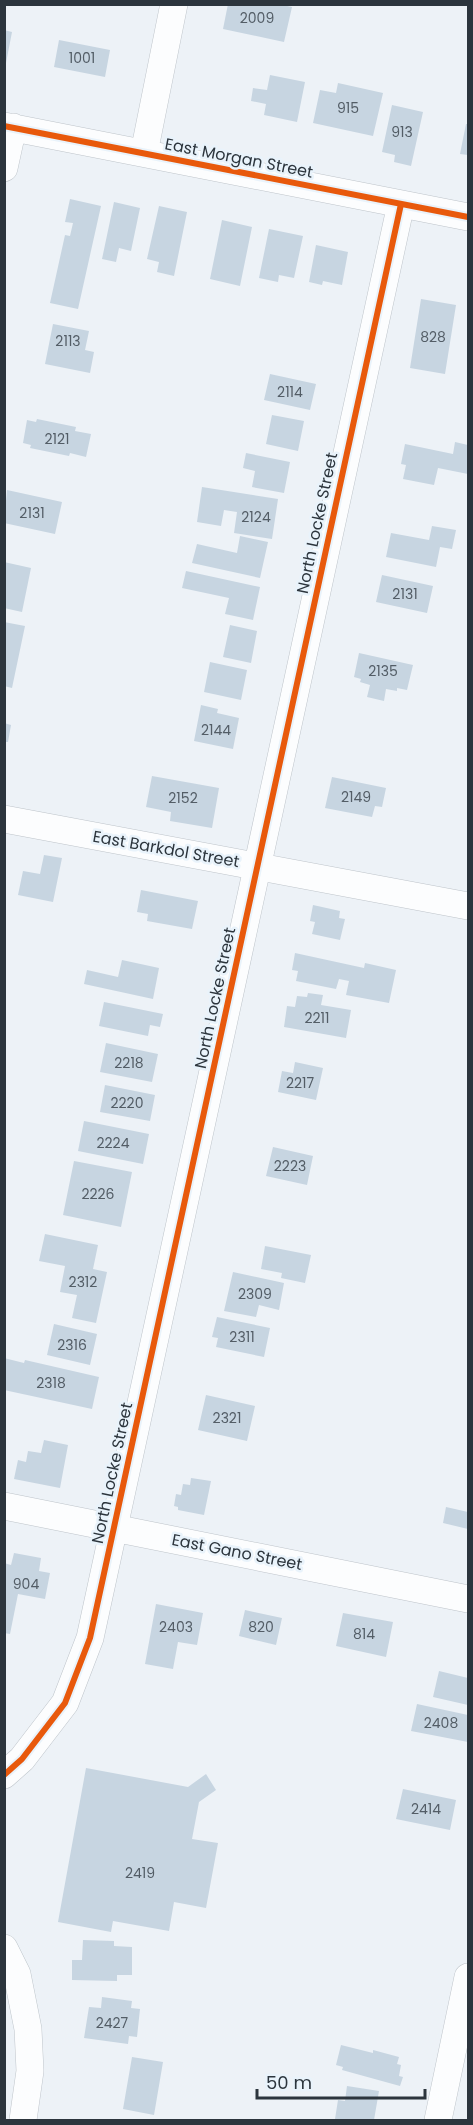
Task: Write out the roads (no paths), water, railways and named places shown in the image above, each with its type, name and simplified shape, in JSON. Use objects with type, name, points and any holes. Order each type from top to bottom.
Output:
[{"type":"street","points":[[144,153],[174,4]]},
{"type":"street","points":[[4,168],[9,126]]},
{"type":"street","name":"East Morgan Street","points":[[9,126],[468,217]]},
{"type":"street","name":"North Locke Street","points":[[4,1775],[22,1760],[65,1702],[90,1638],[401,204]]},
{"type":"street","name":"East Barkdol Street","points":[[4,819],[468,906]]},
{"type":"street","name":"East Gano Street","points":[[4,1506],[468,1599]]},
{"type":"street","points":[[4,1948],[17,1974],[28,2029],[30,2072],[23,2121]]},
{"type":"street","points":[[438,2121],[468,1977]]}]
